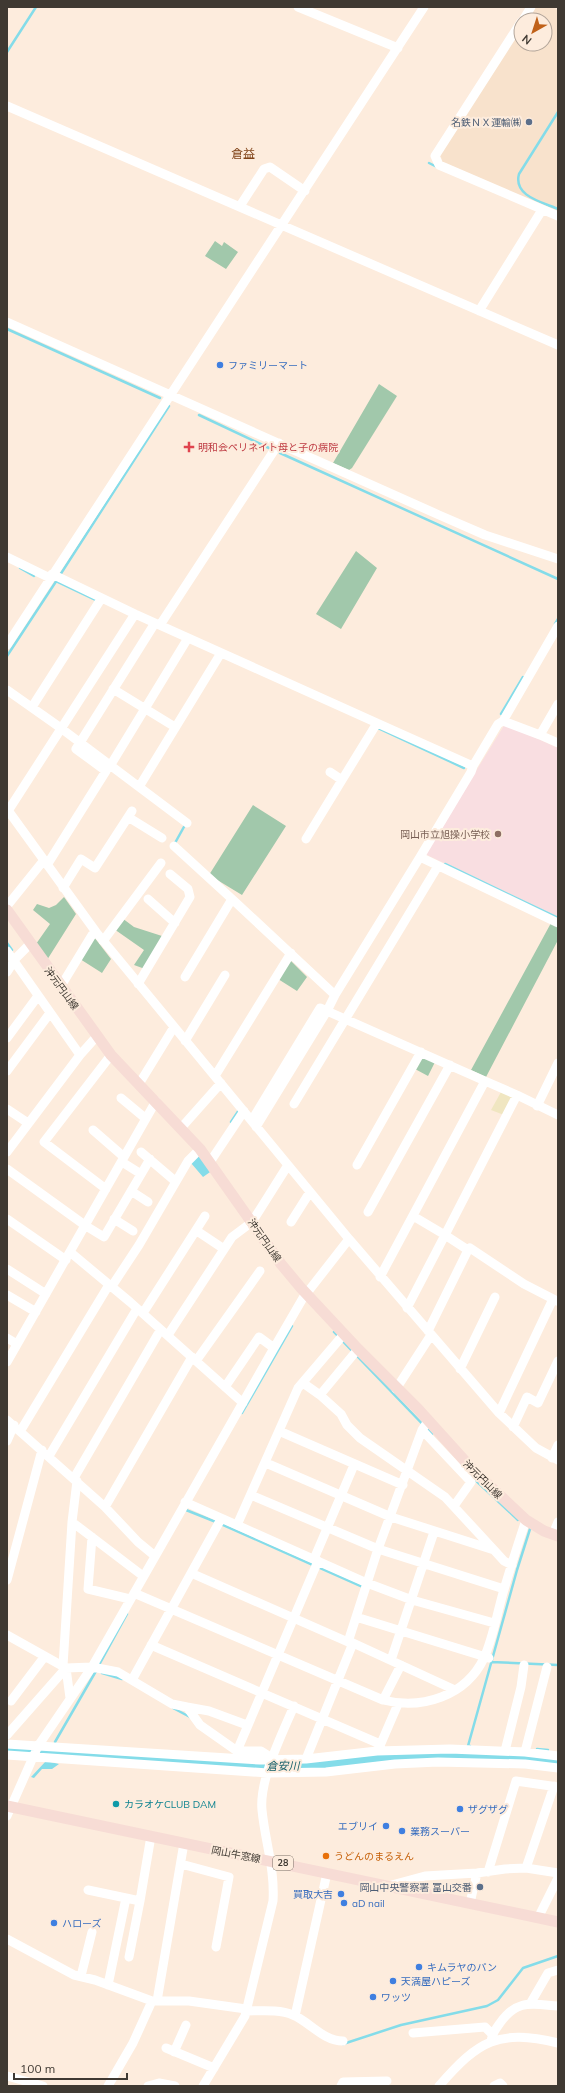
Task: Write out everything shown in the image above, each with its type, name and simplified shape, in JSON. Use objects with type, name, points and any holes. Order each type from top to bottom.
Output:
[{"type":"main road","name":"沖元円山線","points":[[7,910],[28,946],[61,986],[108,1058],[139,1084],[154,1104],[181,1128],[197,1151],[210,1162],[250,1224],[305,1297],[356,1352],[396,1389],[425,1426],[526,1520],[556,1535]]},
{"type":"main road","name":"岡山牛窓線","points":[[8,1810],[151,1836],[558,1922]]},
{"type":"street","points":[[298,7],[398,48]]},
{"type":"street","points":[[7,646],[55,577],[163,404],[171,396],[285,226],[305,191],[424,7]]},
{"type":"street","points":[[513,35],[435,156],[439,165],[558,216]]},
{"type":"street","points":[[7,106],[558,345]]},
{"type":"street","points":[[240,206],[264,170],[270,167],[305,191]]},
{"type":"street","points":[[479,311],[542,210]]},
{"type":"street","points":[[7,322],[485,535],[558,559]]},
{"type":"street","points":[[7,906],[43,863],[106,771],[76,749],[78,744],[113,689],[279,443]]},
{"type":"street","points":[[7,557],[55,577],[100,601],[134,616],[158,624],[187,640],[376,726],[473,766]]},
{"type":"street","points":[[32,707],[100,601]]},
{"type":"street","points":[[134,616],[8,810],[43,863],[64,888],[94,934],[103,941],[172,1029],[185,1041],[242,1112],[254,1123],[286,1166],[380,1277],[513,1427],[536,1448],[555,1459],[558,1445]]},
{"type":"street","points":[[327,1011],[335,995],[420,857],[498,724],[502,721],[558,626]]},
{"type":"street","points":[[110,766],[187,640]]},
{"type":"street","points":[[139,787],[220,655]]},
{"type":"street","points":[[113,689],[175,727]]},
{"type":"street","points":[[7,690],[32,707],[60,731],[187,823]]},
{"type":"street","points":[[540,735],[558,704]]},
{"type":"street","points":[[502,721],[558,743]]},
{"type":"street","points":[[306,839],[376,726]]},
{"type":"street","points":[[330,772],[342,780]]},
{"type":"street","points":[[64,888],[81,859],[95,868],[130,814],[162,838]]},
{"type":"street","points":[[174,846],[290,956],[335,995]]},
{"type":"street","points":[[420,857],[558,923]]},
{"type":"street","points":[[103,941],[161,863]]},
{"type":"street","points":[[294,1104],[438,866]]},
{"type":"street","points":[[138,984],[190,897],[188,889],[170,874]]},
{"type":"street","points":[[148,899],[175,923]]},
{"type":"street","points":[[185,977],[231,901]]},
{"type":"street","points":[[61,986],[94,934]]},
{"type":"street","points":[[7,972],[28,946]]},
{"type":"street","points":[[7,950],[16,959],[38,996],[81,1054]]},
{"type":"street","points":[[181,1128],[218,1082],[290,956]]},
{"type":"street","points":[[185,1041],[225,975]]},
{"type":"street","points":[[7,1038],[38,996]]},
{"type":"street","points":[[254,1123],[320,1008],[347,1017],[558,1115]]},
{"type":"street","points":[[7,1071],[50,1013]]},
{"type":"street","points":[[139,1084],[172,1029]]},
{"type":"street","points":[[7,1152],[94,1038]]},
{"type":"street","points":[[357,1166],[421,1052]]},
{"type":"street","points":[[106,1189],[44,1142],[108,1058]]},
{"type":"street","points":[[537,1106],[558,1063]]},
{"type":"street","points":[[368,1212],[450,1065]]},
{"type":"street","points":[[380,1277],[485,1081]]},
{"type":"street","points":[[407,1308],[517,1095]]},
{"type":"street","points":[[121,1098],[145,1118]]},
{"type":"street","points":[[7,1362],[46,1294],[88,1227],[106,1189],[124,1162],[146,1121],[145,1118],[154,1104]]},
{"type":"street","points":[[7,1109],[28,1123]]},
{"type":"street","points":[[210,1162],[242,1112]]},
{"type":"street","points":[[93,1130],[124,1162],[141,1174]]},
{"type":"street","points":[[7,1441],[14,1425],[139,1245],[176,1181],[197,1151]]},
{"type":"street","points":[[141,1152],[176,1181]]},
{"type":"street","points":[[7,1169],[104,1237],[150,1159]]},
{"type":"street","points":[[168,1335],[232,1237],[250,1224],[286,1166]]},
{"type":"street","points":[[131,1192],[148,1202]]},
{"type":"street","points":[[291,1222],[309,1193]]},
{"type":"street","points":[[7,1580],[46,1453],[139,1313],[197,1231],[205,1216]]},
{"type":"street","points":[[413,1216],[468,1250],[470,1248],[524,1284],[555,1300],[499,1412]]},
{"type":"street","points":[[7,1219],[71,1255],[139,1313],[168,1335],[192,1359],[242,1403]]},
{"type":"street","points":[[114,1219],[133,1230]]},
{"type":"street","points":[[197,1231],[224,1249]]},
{"type":"street","points":[[8,1810],[35,1752],[92,1667],[135,1596],[143,1576],[184,1502],[274,1348],[305,1297],[348,1240]]},
{"type":"street","points":[[396,1389],[429,1333],[468,1250]]},
{"type":"street","points":[[7,1269],[46,1294]]},
{"type":"street","points":[[105,1507],[192,1359],[260,1271]]},
{"type":"street","points":[[7,1295],[36,1312]]},
{"type":"street","points":[[460,1369],[495,1297]]},
{"type":"street","points":[[70,1698],[65,1670],[75,1480],[158,1334]]},
{"type":"street","points":[[225,1387],[259,1337],[274,1348]]},
{"type":"street","points":[[237,1525],[266,1463],[298,1388],[342,1337]]},
{"type":"street","points":[[7,1338],[18,1344]]},
{"type":"street","points":[[320,1395],[356,1352]]},
{"type":"street","points":[[513,1427],[527,1398],[538,1403],[558,1361]]},
{"type":"street","points":[[303,1383],[320,1395],[340,1414],[360,1438],[445,1497],[504,1561],[512,1565]]},
{"type":"street","points":[[14,1425],[105,1507],[138,1542],[155,1556]]},
{"type":"street","points":[[306,1759],[337,1681],[358,1618],[366,1586],[378,1549],[425,1426],[471,1482],[454,1506]]},
{"type":"street","points":[[279,1431],[354,1465],[403,1485]]},
{"type":"street","points":[[266,1463],[391,1517],[494,1550]]},
{"type":"street","points":[[237,1751],[316,1563],[328,1528],[354,1465]]},
{"type":"street","points":[[251,1495],[378,1549],[424,1565],[504,1589]]},
{"type":"street","points":[[184,1502],[219,1522],[237,1525],[366,1586],[494,1623]]},
{"type":"street","points":[[92,1537],[88,1589],[135,1596],[171,1609],[337,1681],[383,1700],[398,1704],[428,1702],[447,1695],[463,1685],[487,1658],[494,1623],[526,1520]]},
{"type":"street","points":[[72,1522],[143,1576]]},
{"type":"street","points":[[132,1680],[219,1522]]},
{"type":"street","points":[[556,1535],[558,1522]]},
{"type":"street","points":[[391,1660],[434,1532]]},
{"type":"street","points":[[191,1573],[391,1660],[455,1690]]},
{"type":"street","points":[[358,1618],[400,1633],[487,1658]]},
{"type":"street","points":[[7,1635],[65,1670],[92,1667],[118,1672],[172,1704],[209,1711],[247,1725]]},
{"type":"street","points":[[151,1645],[262,1691],[322,1718],[379,1748]]},
{"type":"street","points":[[11,1701],[44,1658]]},
{"type":"street","points":[[383,1700],[401,1665]]},
{"type":"street","points":[[506,1749],[522,1687],[524,1665]]},
{"type":"street","points":[[526,1750],[547,1667]]},
{"type":"street","points":[[7,1735],[65,1670]]},
{"type":"street","points":[[379,1748],[398,1704]]},
{"type":"street","points":[[204,2086],[246,2012],[273,1901],[274,1884],[262,1810],[262,1794],[270,1766],[294,1706]]},
{"type":"street","points":[[188,1708],[200,1725],[237,1751],[261,1751],[270,1766]]},
{"type":"street","points":[[7,1744],[35,1752],[270,1766],[326,1772],[506,1749],[526,1750],[558,1756]]},
{"type":"street","points":[[7,1755],[19,1756],[35,1752],[232,1758],[270,1766],[379,1748],[558,1768]]},
{"type":"street","points":[[488,1872],[516,1781],[556,1787],[526,1868]]},
{"type":"street","points":[[129,1957],[151,1836]]},
{"type":"street","points":[[108,2086],[152,2003],[184,1843]]},
{"type":"street","points":[[181,1864],[229,1877],[216,1947]]},
{"type":"street","points":[[388,1886],[425,1876],[477,1875],[488,1872],[526,1868],[558,1873]]},
{"type":"street","points":[[295,2016],[327,1873]]},
{"type":"street","points":[[470,1903],[477,1875]]},
{"type":"street","points":[[538,1918],[558,1878]]},
{"type":"street","points":[[88,1890],[140,1901]]},
{"type":"street","points":[[108,1985],[126,1898]]},
{"type":"street","points":[[81,1976],[92,1932]]},
{"type":"street","points":[[7,1939],[74,1975],[108,1985],[152,2003],[189,2001],[246,2012],[285,2012],[295,2016],[333,2041],[343,2041]]},
{"type":"street","points":[[530,2004],[548,1973],[558,1970]]},
{"type":"street","points":[[439,2086],[461,2061],[491,2038],[507,2013],[516,2006],[530,2004],[558,2006]]},
{"type":"street","points":[[186,2025],[170,2050],[214,2068]]},
{"type":"street","points":[[413,2033],[485,2026],[491,2038]]},
{"type":"street","points":[[491,2038],[530,2037],[558,2043]]},
{"type":"street","points":[[7,2076],[43,2086]]},
{"type":"street","points":[[341,2086],[343,2082],[387,2081]]},
{"type":"street","points":[[148,2086],[159,2083],[175,2086]]},
{"type":"street","points":[[494,2086],[500,2083],[503,2086]]},
{"type":"shaded area","points":[[534,7],[553,7],[558,10],[558,213],[443,163],[440,154],[513,40],[513,52],[553,52],[553,12],[531,12]]},
{"type":"shaded area","name":"岡山市立旭操小学校","points":[[505,724],[558,748],[558,917],[427,855],[426,852]]},
{"type":"green space","points":[[215,241],[222,246],[224,242],[238,252],[226,269],[205,256]]},
{"type":"green space","points":[[379,384],[397,396],[352,468],[349,470],[333,463]]},
{"type":"green space","points":[[356,551],[377,568],[341,629],[316,614]]},
{"type":"green space","points":[[253,805],[286,826],[242,895],[209,875]]},
{"type":"green space","points":[[64,897],[76,914],[47,960],[36,944],[50,924],[33,910],[37,904],[49,908],[56,905]]},
{"type":"green space","points":[[122,918],[134,927],[162,936],[145,969],[134,965],[144,950],[114,929]]},
{"type":"green space","points":[[551,923],[558,927],[558,940],[486,1077],[471,1070]]},
{"type":"green space","points":[[94,937],[111,959],[102,973],[80,959]]},
{"type":"green space","points":[[290,960],[307,977],[297,991],[278,979]]},
{"type":"green space","points":[[425,1057],[435,1062],[428,1076],[415,1069],[421,1058]]},
{"type":"sand","points":[[501,1092],[512,1097],[504,1115],[491,1110]]},
{"type":"water","points":[[200,1154],[213,1170],[203,1177],[191,1163]]},
{"type":"water","points":[[46,1761],[59,1764],[52,1769],[42,1769],[34,1778],[31,1777]]},
{"type":"waterway","points":[[7,52],[36,7]]},
{"type":"waterway","points":[[558,112],[519,174],[518,182],[524,193],[537,201],[558,209]]},
{"type":"waterway","points":[[429,163],[437,167]]},
{"type":"waterway","points":[[7,329],[160,398]]},
{"type":"waterway","points":[[60,575],[169,406]]},
{"type":"waterway","points":[[199,415],[269,448]]},
{"type":"waterway","points":[[280,453],[558,579]]},
{"type":"waterway","points":[[20,568],[34,576]]},
{"type":"waterway","points":[[7,656],[57,580]]},
{"type":"waterway","points":[[56,581],[98,601]]},
{"type":"waterway","points":[[555,624],[558,619]]},
{"type":"waterway","points":[[501,714],[523,677]]},
{"type":"waterway","points":[[376,727],[464,768]]},
{"type":"waterway","points":[[175,843],[185,825]]},
{"type":"waterway","points":[[445,864],[558,918]]},
{"type":"waterway","points":[[7,943],[12,950]]},
{"type":"waterway","points":[[231,1122],[239,1110]]},
{"type":"waterway","points":[[242,1413],[292,1326]]},
{"type":"waterway","points":[[334,1332],[353,1352]]},
{"type":"waterway","points":[[356,1355],[432,1434]]},
{"type":"waterway","points":[[472,1477],[518,1520]]},
{"type":"waterway","points":[[186,1510],[216,1522]]},
{"type":"waterway","points":[[221,1524],[313,1565]]},
{"type":"waterway","points":[[470,1746],[468,1746],[517,1570],[530,1529]]},
{"type":"waterway","points":[[318,1567],[363,1587]]},
{"type":"waterway","points":[[99,1665],[127,1614]]},
{"type":"waterway","points":[[491,1662],[558,1665]]},
{"type":"waterway","points":[[55,1742],[96,1671]]},
{"type":"waterway","points":[[102,1673],[122,1679]]},
{"type":"waterway","points":[[173,1708],[190,1717]]},
{"type":"waterway","name":"倉安川","points":[[7,1749],[264,1766],[323,1765],[444,1756],[558,1763]]},
{"type":"waterway","points":[[537,1749],[548,1750]]},
{"type":"waterway","points":[[343,2044],[401,2025],[487,2006],[498,2000],[523,1968],[558,1956]]},
{"type":"place","name":"名鉄ＮＸ運輸㈱","points":[[529,122]]},
{"type":"place","name":"ファミリーマート","points":[[220,365]]},
{"type":"place","name":"明和会ペリネイト母と子の病院","points":[[189,447]]},
{"type":"place","name":"岡山市立旭操小学校","points":[[498,834]]},
{"type":"place","name":"カラオケCLUB DAM","points":[[116,1804]]},
{"type":"place","name":"ザグザグ","points":[[460,1809]]},
{"type":"place","name":"エブリイ","points":[[386,1826]]},
{"type":"place","name":"業務スーパー","points":[[402,1831]]},
{"type":"place","name":"うどんのまるえん","points":[[326,1856]]},
{"type":"place","name":"岡山中央警察署 富山交番","points":[[480,1887]]},
{"type":"place","name":"買取大吉","points":[[341,1894]]},
{"type":"place","name":"aD nail","points":[[344,1903]]},
{"type":"place","name":"ハローズ","points":[[54,1923]]},
{"type":"place","name":"キムラヤのパン","points":[[419,1967]]},
{"type":"place","name":"天満屋ハピーズ","points":[[393,1981]]},
{"type":"place","name":"ワッツ","points":[[373,1997]]},
{"type":"district","name":"倉益","points":[[243,154]]}]
